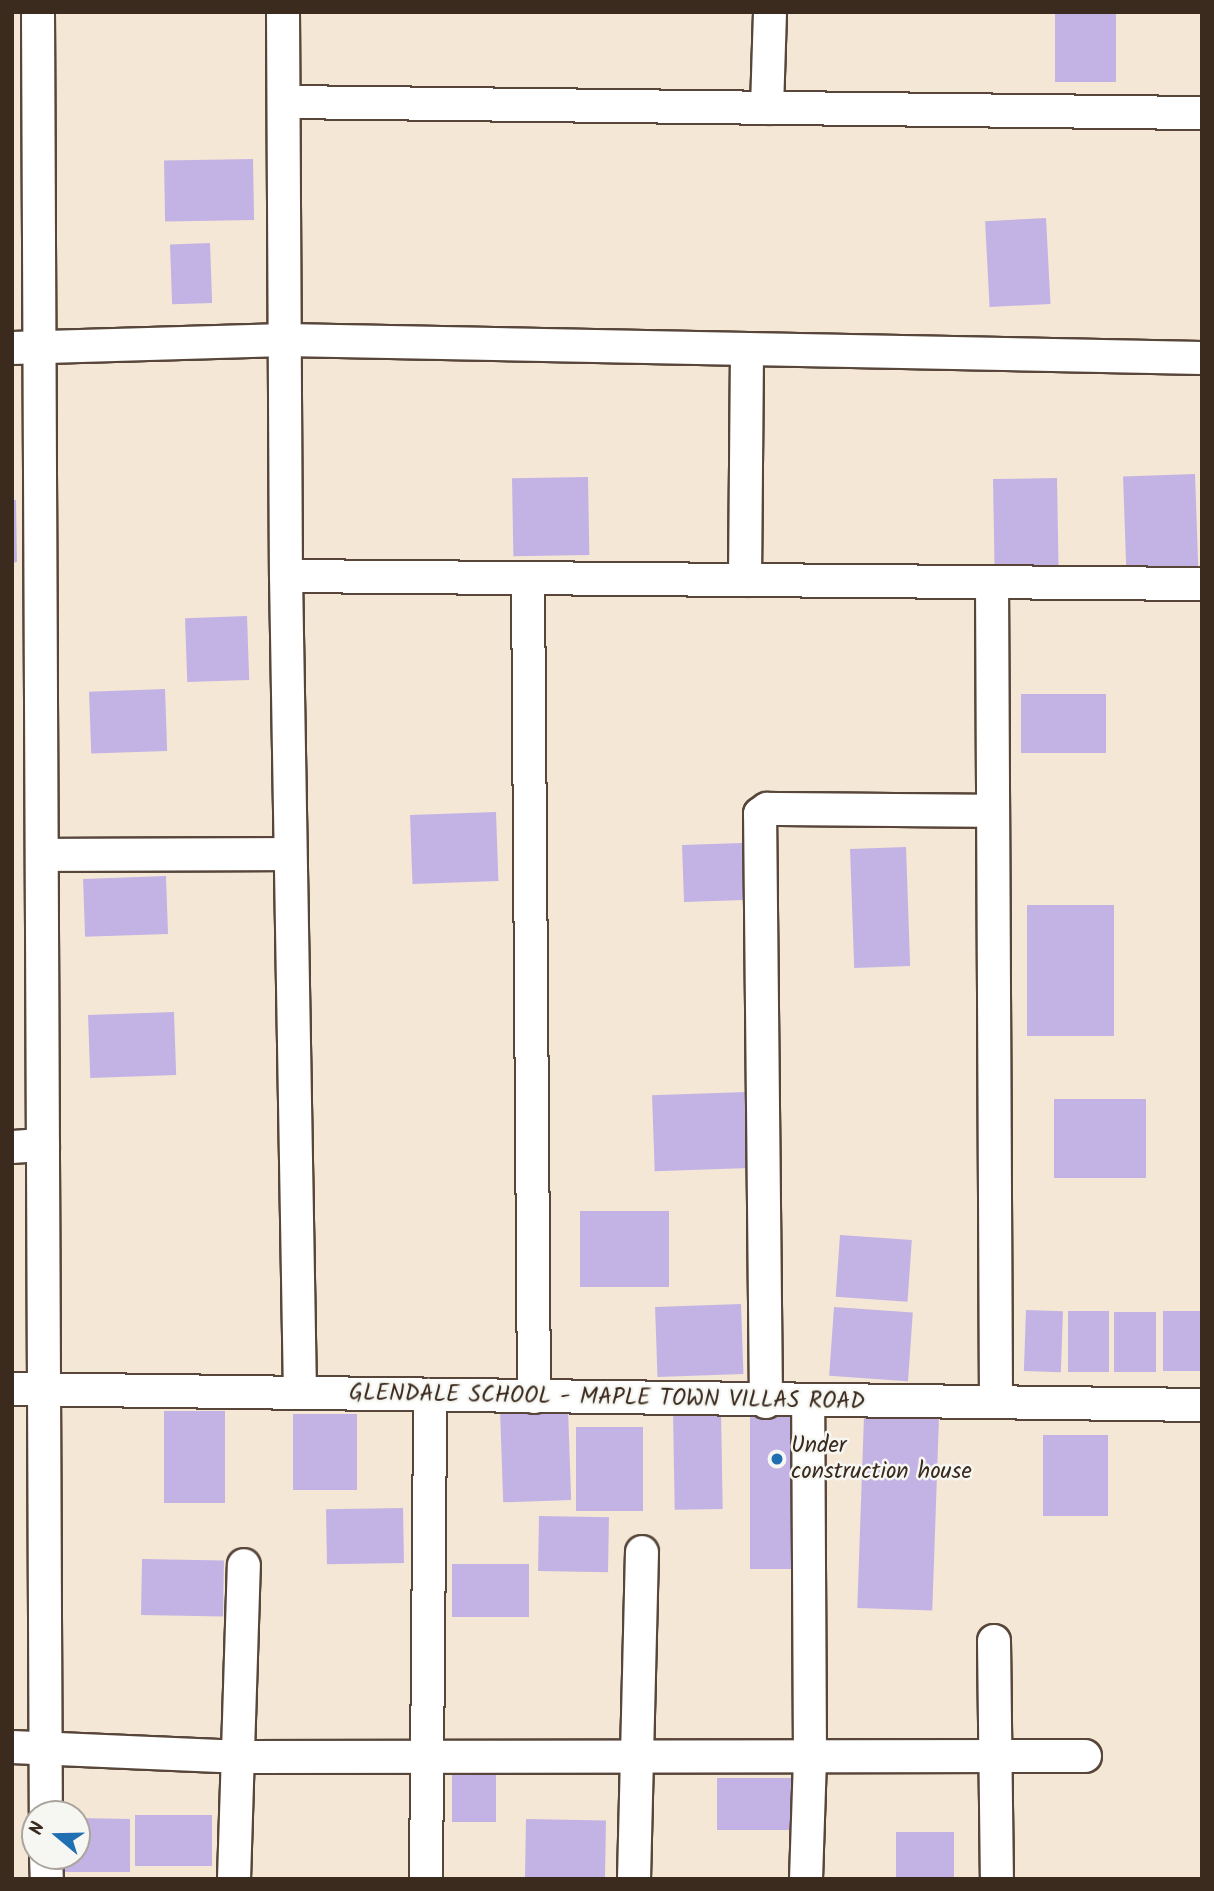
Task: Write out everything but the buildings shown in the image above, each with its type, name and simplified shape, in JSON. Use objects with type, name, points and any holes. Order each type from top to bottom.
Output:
[{"type":"street","points":[[38,12],[26,348],[42,855],[46,1800]]},
{"type":"street","points":[[283,12],[286,576],[300,1393]]},
{"type":"street","points":[[767,108],[770,12]]},
{"type":"street","points":[[284,102],[1202,114]]},
{"type":"street","points":[[26,348],[285,340],[1202,358]]},
{"type":"street","points":[[745,580],[747,349]]},
{"type":"street","points":[[286,576],[1202,584]]},
{"type":"street","points":[[528,578],[534,1397]]},
{"type":"street","points":[[992,582],[996,1400]]},
{"type":"street","points":[[766,1402],[760,814],[767,809],[993,811]]},
{"type":"street","points":[[42,855],[290,854]]},
{"type":"street","points":[[12,1147],[43,1145]]},
{"type":"street","name":"GLENDALE SCHOOL - MAPLE TOWN VILLAS ROAD","points":[[12,1389],[808,1403],[996,1400],[1202,1405]]},
{"type":"street","points":[[426,1879],[430,1396]]},
{"type":"street","points":[[806,1879],[810,1756],[808,1403]]},
{"type":"street","points":[[634,1879],[642,1552]]},
{"type":"street","points":[[234,1879],[244,1565]]},
{"type":"street","points":[[994,1641],[998,1756],[997,1879]]},
{"type":"street","points":[[12,1747],[237,1757],[1085,1756]]},
{"type":"place","name":"Under construction house","points":[[777,1459]]}]
